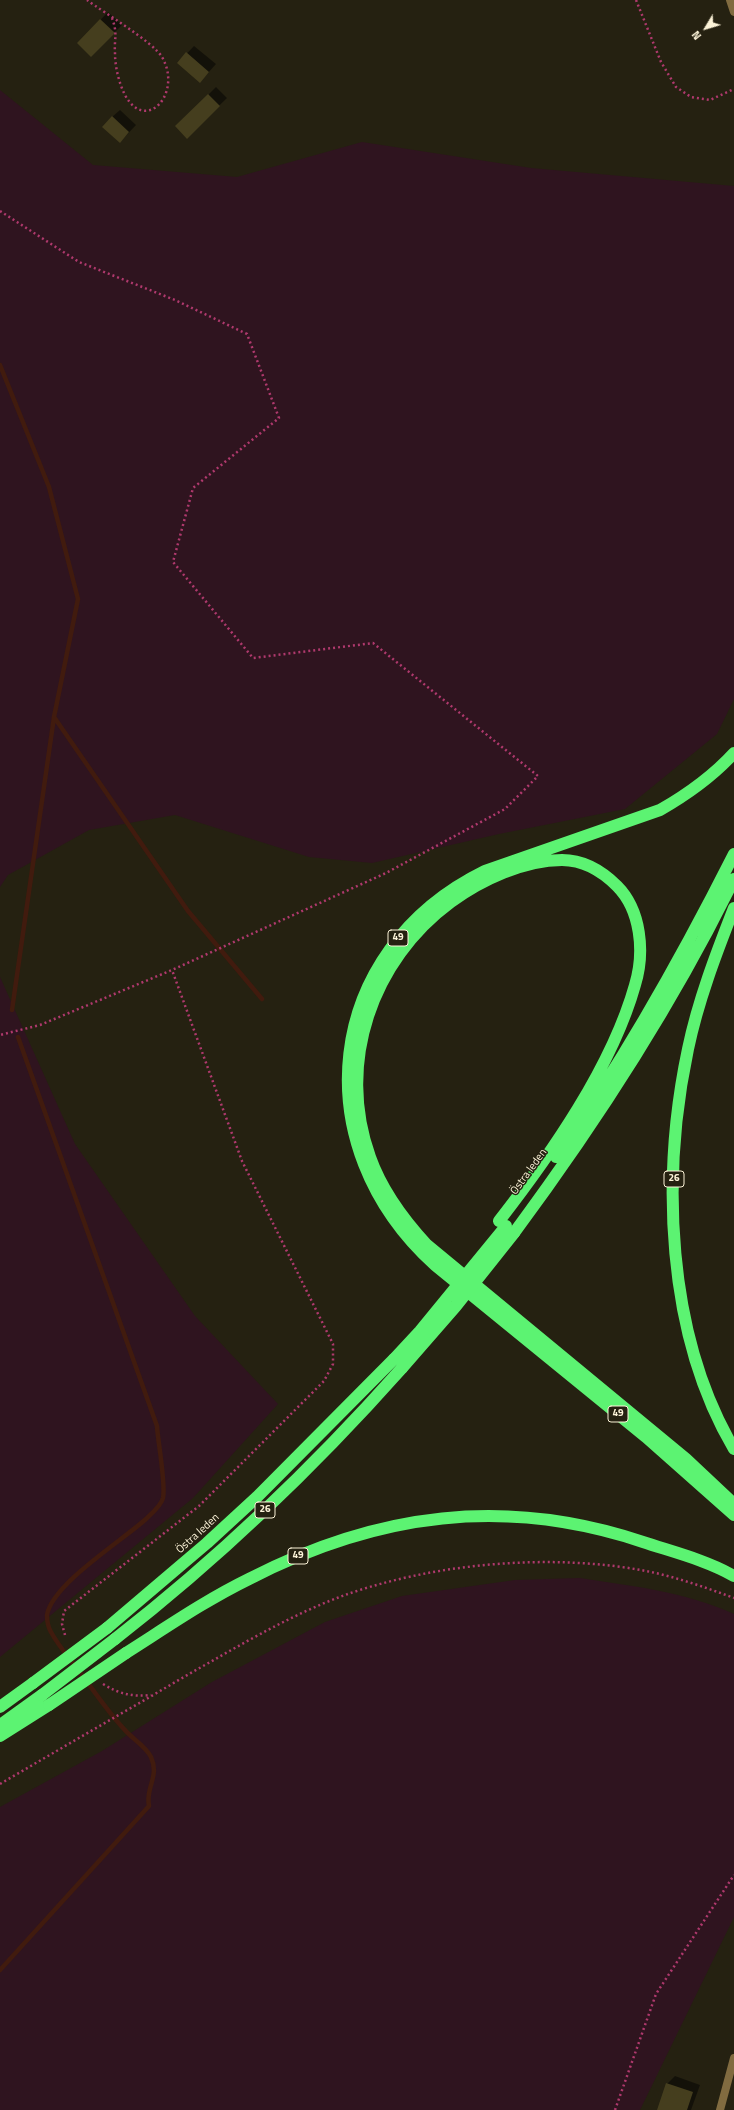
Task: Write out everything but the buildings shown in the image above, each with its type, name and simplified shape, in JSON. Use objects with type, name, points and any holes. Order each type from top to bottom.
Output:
[{"type":"highway","name":"49","points":[[734,753],[717,772],[687,794],[660,810],[485,871],[461,883],[437,899],[416,918],[396,941],[379,966],[364,997],[353,1029],[348,1061],[348,1095],[354,1138],[366,1172],[383,1204],[404,1234],[435,1265],[646,1437],[734,1515]]},
{"type":"highway","name":"Östra leden","points":[[0,1707],[107,1628],[207,1543],[258,1497],[424,1326],[506,1226],[572,1134],[650,1012],[692,936],[734,854]]},
{"type":"highway","name":"49","points":[[506,1226],[582,1101],[606,1056],[636,984],[640,948],[638,927],[632,908],[624,893],[612,881],[600,871],[581,862],[562,860],[536,863],[516,869],[478,885],[440,910],[420,928],[398,954],[385,975],[371,1003],[363,1030],[358,1063],[357,1090],[364,1134],[370,1156],[390,1197],[409,1225],[427,1245],[680,1454],[734,1504]]},
{"type":"highway","name":"26","points":[[0,1725],[45,1700],[242,1532],[309,1468],[402,1368],[456,1306],[506,1226],[563,1166],[641,1049],[715,918],[734,878]]},
{"type":"highway","name":"26","points":[[734,908],[701,998],[688,1049],[677,1113],[674,1168],[674,1222],[678,1282],[689,1337],[704,1383],[724,1432],[734,1449]]},
{"type":"highway","name":"49","points":[[0,1736],[45,1700],[126,1653],[195,1608],[288,1560],[330,1544],[377,1529],[423,1520],[490,1516],[560,1521],[612,1532],[697,1559],[734,1576]]},
{"type":"street","points":[[730,0],[734,12]]},
{"type":"street","points":[[720,2110],[734,2058]]},
{"type":"path","points":[[87,0],[153,47],[162,56],[166,67],[169,86],[166,97],[159,105],[151,110],[142,110],[136,107],[131,104],[125,95],[114,52],[117,34],[112,18]]},
{"type":"path","points":[[636,0],[661,62],[676,87],[691,97],[710,100],[734,89]]},
{"type":"path","points":[[0,211],[79,262],[175,300],[247,334],[279,418],[193,488],[173,562],[254,658],[373,643],[538,776],[505,809],[386,873],[172,970],[40,1025],[0,1035]]},
{"type":"path","points":[[65,1635],[62,1624],[64,1611],[199,1506],[324,1381],[333,1364],[333,1344],[242,1161],[172,970]]},
{"type":"path","points":[[0,1784],[276,1626],[338,1598],[380,1584],[480,1565],[531,1562],[584,1564],[649,1572],[697,1584],[734,1598]]},
{"type":"path","points":[[102,1684],[116,1692],[135,1696],[154,1695]]},
{"type":"path","points":[[616,2110],[656,1994],[734,1875]]},
{"type":"shaded area","points":[[0,90],[93,165],[237,177],[362,142],[531,168],[734,186],[734,699],[717,734],[625,809],[499,834],[372,863],[309,857],[175,815],[89,830],[8,875],[0,887]]},
{"type":"shaded area","points":[[0,977],[75,1144],[195,1316],[278,1404],[193,1498],[0,1657]]},
{"type":"shaded area","points":[[580,1578],[639,1587],[678,1595],[716,1606],[734,1614],[734,1917],[640,2110],[0,2110],[0,1807],[102,1751],[212,1682],[325,1622],[402,1596],[515,1580]]},
{"type":"waterway","points":[[0,365],[49,487],[78,599],[54,717],[12,1010]]},
{"type":"waterway","points":[[54,717],[188,911],[262,999]]},
{"type":"waterway","points":[[0,1970],[149,1806],[148,1799],[154,1770],[151,1757],[112,1716],[61,1648],[50,1630],[47,1615],[52,1603],[61,1590],[90,1563],[146,1519],[160,1504],[164,1492],[157,1426],[18,1037]]}]
